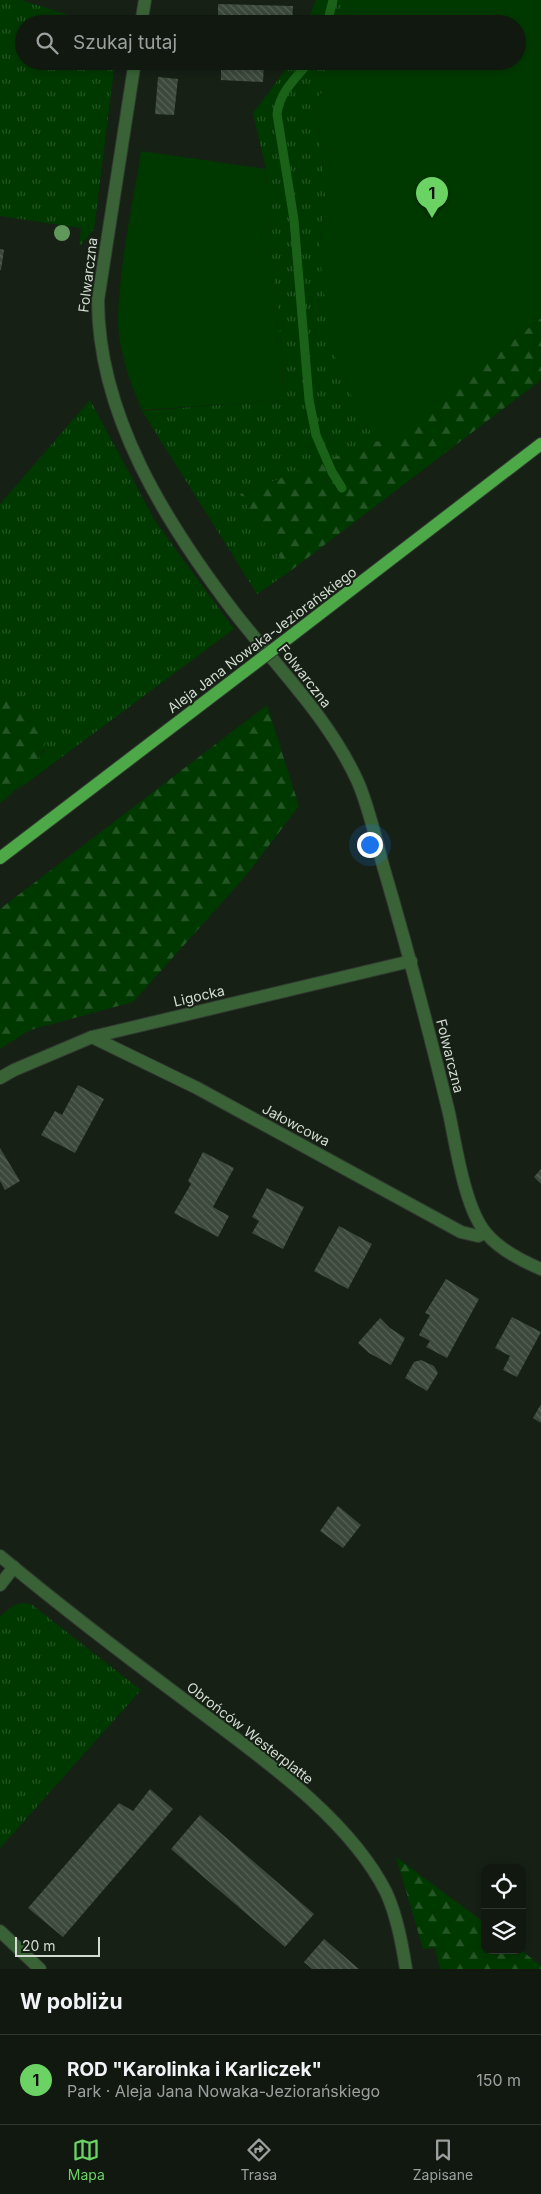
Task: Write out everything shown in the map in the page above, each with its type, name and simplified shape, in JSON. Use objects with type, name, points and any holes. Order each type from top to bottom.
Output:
[{"type":"main road","name":"Aleja Jana Nowaka-Jeziorańskiego","points":[[0,858],[541,444]]},
{"type":"street","points":[[142,15],[145,0]]},
{"type":"street","name":"Folwarczna","points":[[134,70],[98,300],[98,328],[106,375],[126,434],[180,534],[233,610],[308,703],[358,781],[411,961],[467,1192],[485,1233]]},
{"type":"street","name":"Ligocka","points":[[0,1078],[14,1070],[92,1037],[411,961]]},
{"type":"street","name":"Jałowcowa","points":[[92,1037],[197,1088],[461,1232],[478,1236],[485,1233]]},
{"type":"street","points":[[485,1233],[524,1261],[541,1269]]},
{"type":"street","name":"Obrońców Westerplatte","points":[[0,1556],[242,1744],[309,1798],[335,1823],[356,1848],[385,1892],[393,1911],[406,1969]]},
{"type":"street","points":[[0,1585],[14,1567]]},
{"type":"street","points":[[0,1932],[40,1969]]},
{"type":"green space","points":[[0,0],[21,0],[68,15],[15,15],[15,70],[114,70],[94,229],[79,247],[81,228],[0,216]]},
{"type":"green space","points":[[316,0],[350,0],[346,15],[310,15]]},
{"type":"green space","points":[[350,0],[541,0],[541,318],[396,433],[377,442],[356,407],[330,343],[319,247],[326,190],[315,100],[328,86],[332,70],[526,70],[526,15],[346,15]]},
{"type":"green space","points":[[285,70],[332,70],[328,86],[315,100],[326,190],[319,247],[356,407],[377,442],[240,494],[289,572],[257,594],[142,411],[283,400],[282,353],[269,241],[266,169],[253,113]]},
{"type":"green space","points":[[141,151],[266,169],[269,241],[282,353],[283,400],[142,410],[122,354],[118,318],[124,256]]},
{"type":"green space","points":[[541,318],[541,380],[289,572],[240,494],[396,433]]},
{"type":"green space","points":[[90,400],[155,521],[234,629],[16,791],[44,751],[35,715],[0,697],[0,504]]},
{"type":"green space","points":[[0,697],[35,715],[48,735],[45,745],[30,773],[0,803]]},
{"type":"green space","points":[[267,705],[299,806],[244,878],[133,1002],[30,1030],[0,1049],[0,909]]},
{"type":"green space","points":[[31,1604],[141,1690],[0,1848],[0,1616],[14,1605]]},
{"type":"green space","points":[[396,1857],[481,1920],[481,1954],[526,1954],[541,1966],[541,1969],[440,1969],[435,1948],[423,1949]]},
{"type":"building","points":[[218,4],[293,6],[292,15],[218,15]]},
{"type":"building","points":[[221,70],[264,70],[263,82],[221,80]]},
{"type":"building","points":[[158,77],[178,79],[174,115],[155,114]]},
{"type":"building","points":[[0,249],[4,250],[1,270],[0,270]]},
{"type":"building","points":[[78,1085],[104,1099],[75,1153],[41,1135],[55,1111],[62,1115]]},
{"type":"building","points":[[0,1148],[20,1181],[5,1190],[0,1181]]},
{"type":"building","points":[[203,1152],[234,1168],[213,1207],[229,1216],[218,1237],[174,1213],[191,1184],[188,1181]]},
{"type":"building","points":[[541,1169],[541,1184],[534,1177]]},
{"type":"building","points":[[267,1188],[304,1207],[283,1249],[252,1233],[259,1221],[252,1217]]},
{"type":"building","points":[[339,1226],[372,1244],[348,1289],[314,1271]]},
{"type":"building","points":[[446,1279],[479,1299],[447,1358],[426,1347],[430,1341],[419,1335],[430,1315],[425,1313]]},
{"type":"building","points":[[512,1317],[541,1332],[517,1377],[503,1370],[510,1356],[495,1348]]},
{"type":"building","points":[[380,1318],[390,1328],[405,1338],[391,1365],[369,1353],[358,1343]]},
{"type":"building","points":[[421,1360],[434,1366],[438,1373],[427,1391],[405,1378],[414,1362]]},
{"type":"building","points":[[541,1404],[541,1423],[533,1418]]},
{"type":"building","points":[[338,1506],[361,1525],[343,1548],[320,1531]]},
{"type":"building","points":[[150,1789],[173,1809],[63,1937],[28,1908],[119,1803],[133,1811]]},
{"type":"building","points":[[200,1815],[314,1914],[285,1947],[171,1849]]},
{"type":"building","points":[[324,1939],[359,1969],[312,1969],[304,1962]]},
{"type":"waterway","points":[[329,15],[333,0]]},
{"type":"waterway","points":[[302,70],[281,98],[277,114],[294,220],[309,400],[316,435],[332,472],[342,488]]},
{"type":"place","name":"ROD \"Karolinka i Karliczek\"","points":[[432,218]]}]
